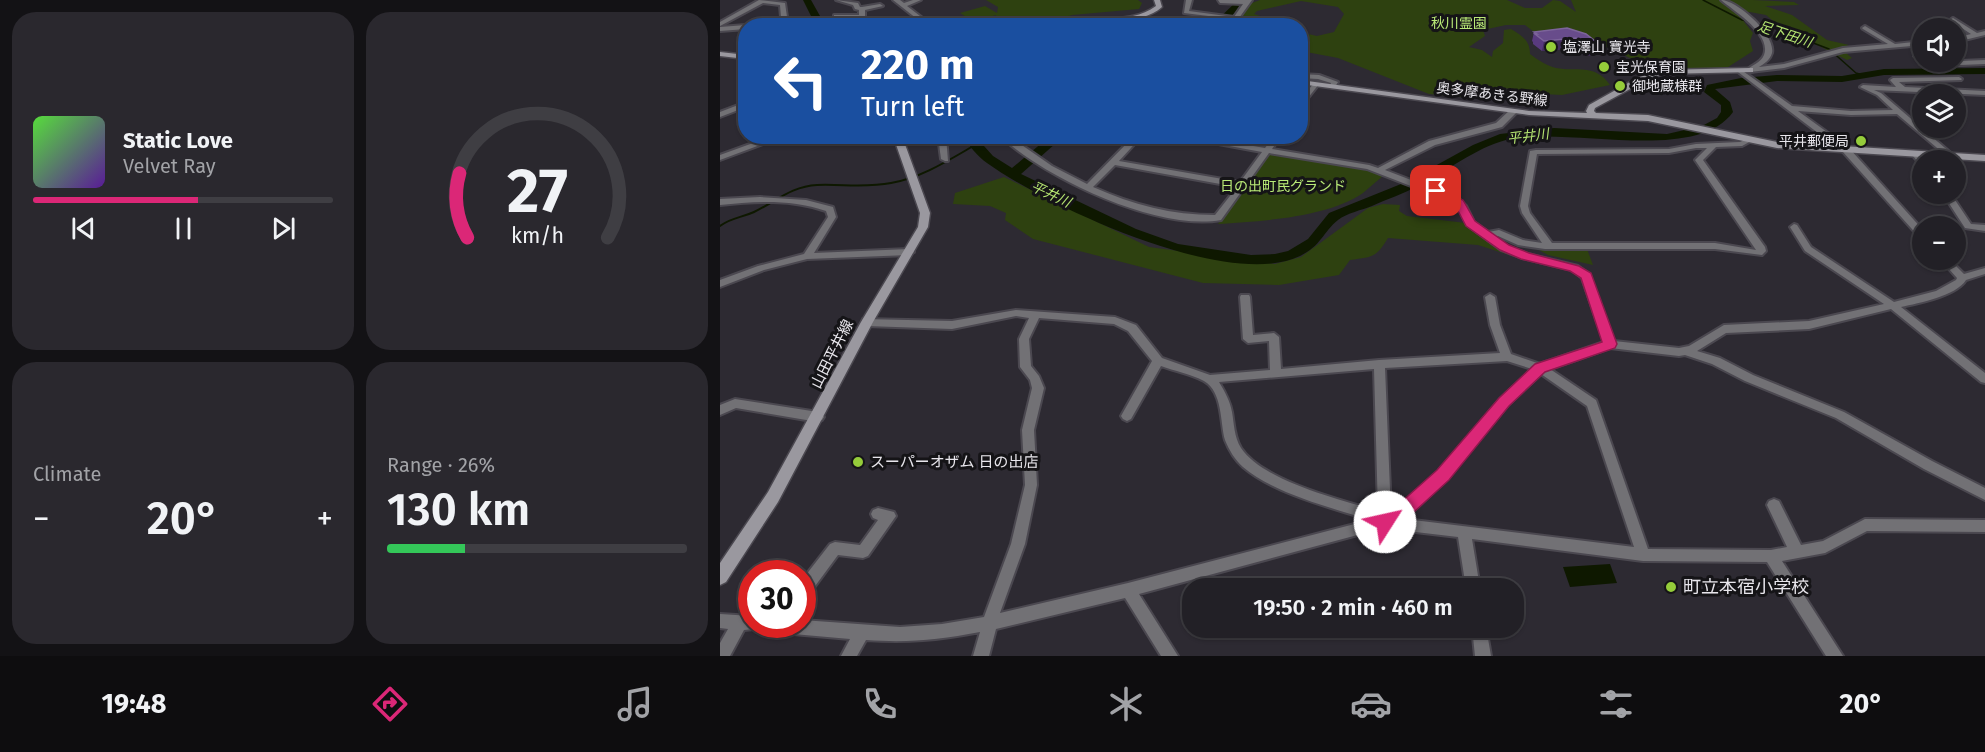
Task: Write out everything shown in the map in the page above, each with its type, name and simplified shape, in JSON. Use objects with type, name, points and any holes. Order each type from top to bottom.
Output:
[{"type":"main road","points":[[1112,18],[1143,16],[1159,8],[1157,0]]},
{"type":"main road","points":[[722,56],[738,57]]},
{"type":"main road","points":[[1593,116],[1590,111],[1592,106],[1654,74],[1668,71],[1745,72]]},
{"type":"main road","name":"奥多摩あきる野線","points":[[1308,83],[1513,112],[1648,118],[1749,140]]},
{"type":"main road","points":[[1749,140],[1912,154]]},
{"type":"main road","name":"山田平井線","points":[[720,577],[773,497],[867,322],[921,232],[925,219],[900,144]]},
{"type":"main road","points":[[1966,157],[1985,158]]},
{"type":"street","points":[[720,24],[763,0],[784,5],[785,18]]},
{"type":"street","points":[[839,0],[856,4],[857,8],[862,9],[880,9],[887,0]]},
{"type":"street","points":[[896,0],[920,18]]},
{"type":"street","points":[[905,5],[918,0]]},
{"type":"street","points":[[1190,0],[1186,12],[1234,18],[1244,2],[1220,1]]},
{"type":"street","points":[[1724,0],[1753,20],[1767,42],[1768,52],[1764,60],[1745,72]]},
{"type":"street","points":[[766,9],[779,3]]},
{"type":"street","points":[[836,16],[859,17],[862,16],[862,9]]},
{"type":"street","points":[[720,29],[738,28]]},
{"type":"street","points":[[1865,28],[1886,42],[1896,45]]},
{"type":"street","points":[[1966,28],[1975,34]]},
{"type":"street","points":[[1966,37],[1985,33]]},
{"type":"street","points":[[1745,72],[1784,66],[1843,50],[1912,44]]},
{"type":"street","points":[[1966,63],[1985,62]]},
{"type":"street","points":[[1745,72],[1846,150],[1912,224]]},
{"type":"street","points":[[1308,77],[1328,79],[1335,82],[1333,86]]},
{"type":"street","points":[[1904,89],[1893,80],[1958,78],[1984,92]]},
{"type":"street","points":[[1308,95],[1316,84]]},
{"type":"street","points":[[1942,150],[1879,94],[1863,87],[1984,92]]},
{"type":"street","points":[[720,115],[738,107]]},
{"type":"street","points":[[1792,108],[1851,113],[1897,112]]},
{"type":"street","points":[[1383,171],[1432,143],[1499,125],[1513,112]]},
{"type":"street","points":[[1549,246],[1526,213],[1524,206],[1533,153],[1609,150],[1669,151],[1742,144],[1749,140]]},
{"type":"street","points":[[720,158],[759,144]]},
{"type":"street","points":[[943,144],[945,158]]},
{"type":"street","points":[[1014,144],[1050,170],[1088,187],[1156,213],[1193,219],[1218,218],[1273,144]]},
{"type":"street","points":[[1088,187],[1131,144]]},
{"type":"street","points":[[1226,144],[1383,171],[1436,191],[1460,203],[1470,223],[1515,252],[1575,268],[1586,276],[1610,344]]},
{"type":"street","points":[[1486,235],[1499,233],[1521,243],[1549,246],[1715,246],[1751,253],[1761,251],[1700,160],[1714,145]]},
{"type":"street","points":[[1113,162],[1242,185]]},
{"type":"street","points":[[720,202],[765,200],[793,202],[830,210],[832,217],[807,256]]},
{"type":"street","points":[[1954,204],[1968,226],[1985,228]]},
{"type":"street","points":[[1794,227],[1808,249],[1892,305],[1985,379]]},
{"type":"street","points":[[720,284],[741,278],[761,268],[807,256],[909,252]]},
{"type":"street","points":[[1954,270],[1962,278]]},
{"type":"street","points":[[1686,351],[1724,329],[1809,325],[1940,293],[1960,282],[1962,278],[1985,271]]},
{"type":"street","points":[[1245,297],[1248,339],[1274,337],[1276,373]]},
{"type":"street","points":[[1490,297],[1495,325],[1507,357]]},
{"type":"street","points":[[867,322],[952,325],[1008,313],[1115,321],[1127,325],[1142,338],[1158,361],[1210,379],[1379,364],[1507,357],[1540,368],[1592,403],[1643,555]]},
{"type":"street","points":[[981,656],[1018,544],[1031,485],[1028,430],[1038,388],[1035,379],[1026,367],[1024,339],[1036,314]]},
{"type":"street","points":[[1384,526],[1443,475],[1504,402],[1540,368],[1610,344],[1671,352],[1686,351],[1716,361],[1749,378],[1840,415],[1928,465],[1985,494]]},
{"type":"street","points":[[1127,416],[1158,361]]},
{"type":"street","points":[[1379,364],[1384,526]]},
{"type":"street","points":[[1210,379],[1224,402],[1231,440],[1237,454],[1275,481],[1379,517],[1384,526]]},
{"type":"street","points":[[720,410],[735,403],[818,417]]},
{"type":"street","points":[[1774,505],[1797,552]]},
{"type":"street","points":[[816,573],[835,548],[863,552],[889,516],[879,514]]},
{"type":"street","points":[[816,629],[900,635],[942,632],[990,624],[1384,526],[1464,531],[1643,555],[1771,556],[1825,547],[1865,525],[1985,526]]},
{"type":"street","points":[[1464,531],[1471,578]]},
{"type":"street","points":[[1771,556],[1835,656]]},
{"type":"street","points":[[1128,590],[1170,656]]},
{"type":"street","points":[[720,621],[738,622]]},
{"type":"street","points":[[849,656],[861,633]]},
{"type":"street","points":[[721,656],[738,634]]},
{"type":"street","points":[[1481,638],[1483,656]]},
{"type":"green space","points":[[986,0],[1138,0],[1142,3],[1139,9],[1072,15],[1062,18],[996,18],[996,15],[987,18],[968,18],[960,13],[985,6],[997,13],[998,7]]},
{"type":"green space","name":"秋川霊園","points":[[1260,0],[1507,0],[1525,8],[1542,8],[1553,0],[1560,1],[1576,12],[1571,0],[1794,2],[1799,5],[1765,6],[1792,15],[1827,40],[1849,45],[1840,48],[1852,58],[1847,60],[1778,25],[1766,15],[1750,12],[1737,13],[1753,33],[1750,41],[1753,51],[1725,69],[1657,71],[1607,47],[1596,48],[1534,32],[1525,25],[1506,25],[1483,30],[1485,36],[1469,47],[1482,50],[1492,57],[1493,51],[1503,43],[1504,30],[1511,29],[1527,42],[1530,54],[1549,66],[1592,71],[1604,78],[1610,85],[1562,95],[1504,88],[1462,97],[1429,94],[1338,58],[1308,52],[1308,34],[1317,36],[1334,32],[1344,14],[1338,7],[1301,1],[1257,11],[1254,14],[1267,18],[1238,18],[1252,3]]},
{"type":"green space","name":"日の出町民グランド","points":[[1269,153],[1362,168],[1384,175],[1363,193],[1331,208],[1293,217],[1218,224]]},
{"type":"green space","points":[[1004,177],[1149,247],[1275,264],[1301,257],[1368,208],[1383,204],[1400,205],[1399,211],[1407,216],[1466,223],[1510,246],[1509,255],[1478,245],[1388,238],[1377,253],[1350,260],[1339,275],[1279,285],[1203,283],[1033,239],[1005,220],[1006,213],[990,206],[953,204],[955,193]]},
{"type":"green space","points":[[1537,249],[1587,249],[1593,265],[1548,255]]},
{"type":"shaded area","points":[[1610,564],[1617,583],[1570,587],[1563,567]]},
{"type":"building","points":[[1567,28],[1586,34],[1600,45],[1587,46],[1576,38],[1544,41],[1534,32]]},
{"type":"waterway","name":"平井川","points":[[807,0],[816,18]]},
{"type":"waterway","points":[[1225,18],[1243,0]]},
{"type":"waterway","name":"足下田川","points":[[1703,0],[1742,20],[1766,25],[1829,49],[1856,73],[1863,75]]},
{"type":"waterway","name":"平井川","points":[[1012,174],[1030,185],[1131,232],[1175,248],[1251,260],[1275,259],[1293,254],[1313,242],[1334,216],[1411,185],[1477,148],[1504,137],[1554,132],[1667,138],[1706,129],[1721,120],[1727,112],[1726,104],[1709,92],[1711,87],[1741,81],[1777,78],[1842,79],[1884,72],[1985,71]]},
{"type":"waterway","name":"平井川","points":[[975,144],[989,159],[1012,174]]},
{"type":"waterway","points":[[1012,174],[1049,144]]},
{"type":"waterway","points":[[720,226],[808,186],[872,185],[902,181],[934,168],[975,145]]},
{"type":"place","name":"塩澤山 寶光寺","points":[[1551,47]]},
{"type":"place","name":"宝光保育園","points":[[1604,67]]},
{"type":"place","name":"御地蔵様群","points":[[1620,86]]},
{"type":"place","name":"平井郵便局","points":[[1861,141]]},
{"type":"place","name":"スーパーオザム 日の出店","points":[[858,462]]},
{"type":"place","name":"町立本宿小学校","points":[[1671,587]]},
{"type":"route","points":[[1385,522],[1396,518],[1443,475],[1504,402],[1540,368],[1610,344],[1591,296],[1586,276],[1575,268],[1525,256],[1504,248],[1467,220],[1460,203],[1436,191]]}]
